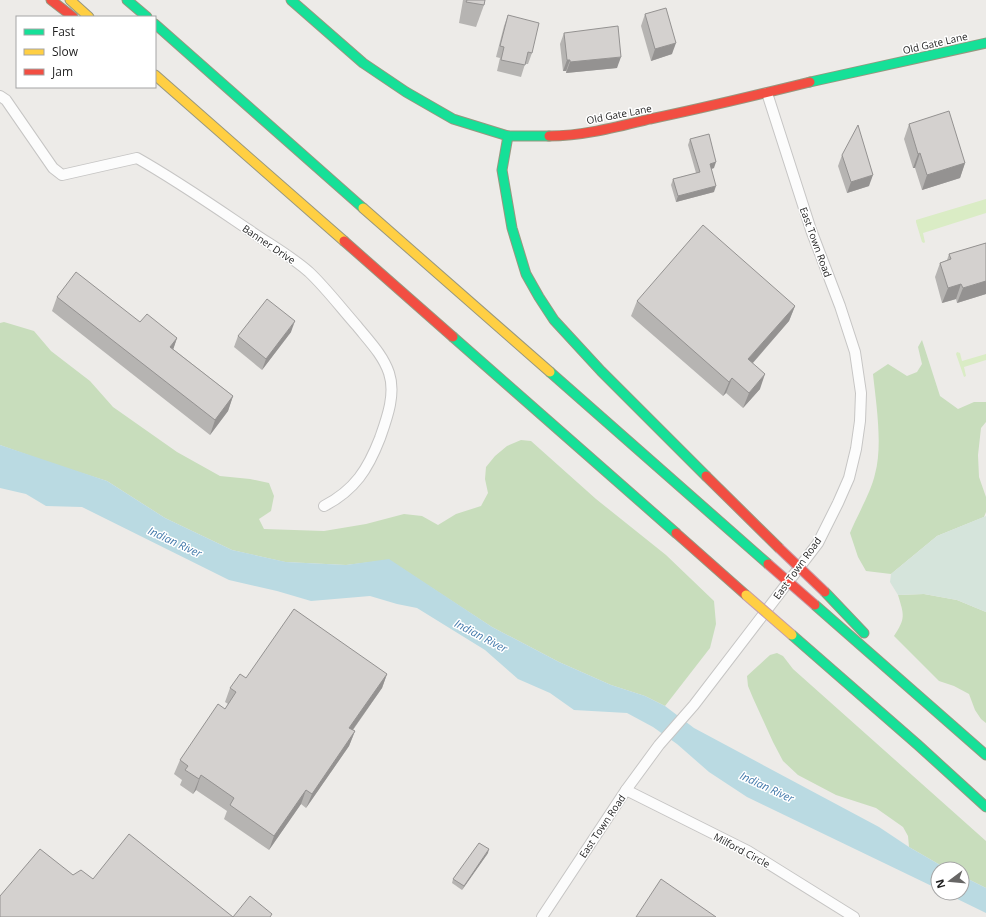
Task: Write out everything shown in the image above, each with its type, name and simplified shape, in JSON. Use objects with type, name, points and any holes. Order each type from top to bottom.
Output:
[{"type":"main road","points":[[51,0],[72,16]]},
{"type":"main road","points":[[70,0],[88,16]]},
{"type":"main road","points":[[128,0],[146,16]]},
{"type":"main road","name":"Old Gate Lane","points":[[291,0],[363,63],[406,92],[453,118],[508,136],[559,136],[611,128],[986,43]]},
{"type":"main road","points":[[156,25],[986,755]]},
{"type":"main road","points":[[156,76],[924,750],[986,807]]},
{"type":"main road","points":[[156,83],[233,143]]},
{"type":"main road","points":[[508,136],[502,170],[512,228],[526,274],[554,320],[601,371],[874,643],[932,708]]},
{"type":"street","name":"East Town Road","points":[[542,917],[626,790],[659,745],[694,705],[818,543],[849,478],[856,449],[860,421],[861,393],[859,374],[850,333],[811,230],[767,93]]},
{"type":"street","name":"Banner Drive","points":[[0,96],[6,100],[53,168],[62,175],[137,158],[175,180],[298,263],[326,289],[376,349],[384,360],[390,374],[392,384],[392,396],[385,424],[376,448],[364,471],[351,488],[339,498],[324,506]]},
{"type":"street","name":"Milford Circle","points":[[626,790],[748,851],[854,917]]},
{"type":"green space","points":[[986,199],[986,213],[923,233],[925,242],[922,242],[916,220]]},
{"type":"green space","points":[[4,322],[34,331],[51,351],[90,381],[113,407],[177,452],[220,476],[250,479],[269,483],[274,496],[271,511],[259,519],[264,529],[324,531],[366,524],[404,514],[422,516],[438,525],[456,514],[481,506],[488,493],[485,479],[486,467],[495,456],[507,446],[521,440],[531,441],[596,499],[666,555],[714,601],[716,624],[710,648],[665,706],[645,696],[611,685],[559,662],[492,627],[389,560],[346,565],[285,562],[232,550],[165,518],[107,481],[0,445],[0,323]]},
{"type":"green space","points":[[922,340],[940,396],[958,409],[974,402],[986,402],[986,422],[981,428],[978,455],[979,477],[986,497],[986,512],[984,517],[937,536],[891,574],[866,571],[858,557],[850,533],[870,488],[877,463],[879,437],[873,374],[888,364],[907,376],[917,372],[922,364],[918,347]]},
{"type":"green space","points":[[957,352],[960,353],[962,361],[986,354],[986,360],[964,367],[966,376],[964,377],[956,354]]},
{"type":"green space","points":[[924,594],[957,600],[986,612],[986,723],[981,719],[975,710],[969,694],[954,686],[939,681],[894,636],[901,625],[903,616],[898,595]]},
{"type":"green space","points":[[777,653],[783,656],[793,669],[986,841],[986,888],[970,880],[970,861],[933,861],[909,847],[908,836],[903,827],[876,808],[836,795],[798,775],[783,761],[748,686],[747,676],[770,655]]},
{"type":"shaded area","points":[[986,516],[986,612],[957,600],[924,594],[898,595],[890,582],[891,574],[937,536]]},
{"type":"water","name":"Indian River","points":[[0,445],[107,481],[165,518],[232,550],[286,562],[346,565],[389,559],[492,627],[559,662],[611,685],[645,696],[665,706],[694,728],[879,827],[933,861],[930,861],[930,885],[747,797],[709,772],[677,744],[653,727],[627,713],[574,710],[550,693],[518,679],[485,650],[417,608],[370,596],[311,601],[277,591],[229,580],[82,507],[46,506],[26,494],[0,488]]},
{"type":"water","points":[[970,880],[986,888],[986,913],[961,901],[970,901]]},
{"type":"building","points":[[467,0],[485,0],[484,5],[466,2]]},
{"type":"building","points":[[666,8],[676,43],[655,49],[645,14]]},
{"type":"building","points":[[508,15],[539,23],[532,53],[528,52],[525,65],[501,60],[504,47],[500,46]]},
{"type":"building","points":[[618,26],[621,57],[570,62],[570,60],[567,60],[564,33]]},
{"type":"building","points":[[949,111],[965,163],[927,175],[920,153],[918,154],[909,124]]},
{"type":"building","points":[[858,125],[873,175],[851,182],[842,155]]},
{"type":"building","points":[[709,134],[716,162],[710,164],[716,186],[678,196],[673,179],[700,172],[690,139]]},
{"type":"building","points":[[703,225],[795,306],[748,359],[765,374],[749,393],[732,378],[729,382],[637,301]]},
{"type":"building","points":[[986,243],[986,281],[963,288],[961,284],[948,288],[940,263],[951,259],[949,254]]},
{"type":"building","points":[[76,272],[140,322],[147,314],[177,338],[170,347],[233,396],[215,420],[57,297]]},
{"type":"building","points":[[267,299],[295,321],[266,359],[238,336]]},
{"type":"building","points":[[294,609],[387,674],[349,728],[355,731],[312,794],[306,790],[274,836],[230,805],[234,798],[201,775],[199,779],[185,770],[188,766],[180,760],[218,704],[225,709],[236,692],[230,688],[240,674],[246,678]]},
{"type":"building","points":[[129,834],[233,917],[0,917],[0,896],[40,849],[73,875],[81,870],[93,879]]},
{"type":"building","points":[[479,843],[489,849],[464,886],[453,879]]},
{"type":"building","points":[[661,879],[716,917],[636,917]]},
{"type":"building","points":[[250,896],[272,914],[270,917],[233,917]]},
{"type":"traffic: fast","points":[[127,0],[146,16]]},
{"type":"traffic: fast","points":[[291,0],[363,63],[406,92],[453,119],[508,136],[549,136]]},
{"type":"traffic: fast","points":[[156,25],[363,208]]},
{"type":"traffic: fast","points":[[810,82],[986,43]]},
{"type":"traffic: fast","points":[[508,136],[502,170],[512,228],[526,274],[539,297],[554,320],[601,371],[706,476]]},
{"type":"traffic: fast","points":[[453,337],[676,533]]},
{"type":"traffic: fast","points":[[550,372],[768,564]]},
{"type":"traffic: fast","points":[[825,592],[864,633]]},
{"type":"traffic: fast","points":[[815,605],[986,755]]},
{"type":"traffic: fast","points":[[792,635],[918,745],[986,807]]},
{"type":"traffic: slow","points":[[70,0],[88,16]]},
{"type":"traffic: slow","points":[[156,76],[344,241]]},
{"type":"traffic: slow","points":[[363,208],[550,372]]},
{"type":"traffic: slow","points":[[746,595],[792,635]]},
{"type":"traffic: jam","points":[[51,0],[72,16]]},
{"type":"traffic: jam","points":[[549,136],[587,133],[612,128],[810,82]]},
{"type":"traffic: jam","points":[[344,241],[453,337]]},
{"type":"traffic: jam","points":[[706,476],[779,548]]},
{"type":"traffic: jam","points":[[676,533],[746,595]]},
{"type":"traffic: jam","points":[[779,548],[825,592]]},
{"type":"traffic: jam","points":[[768,564],[815,605]]}]
